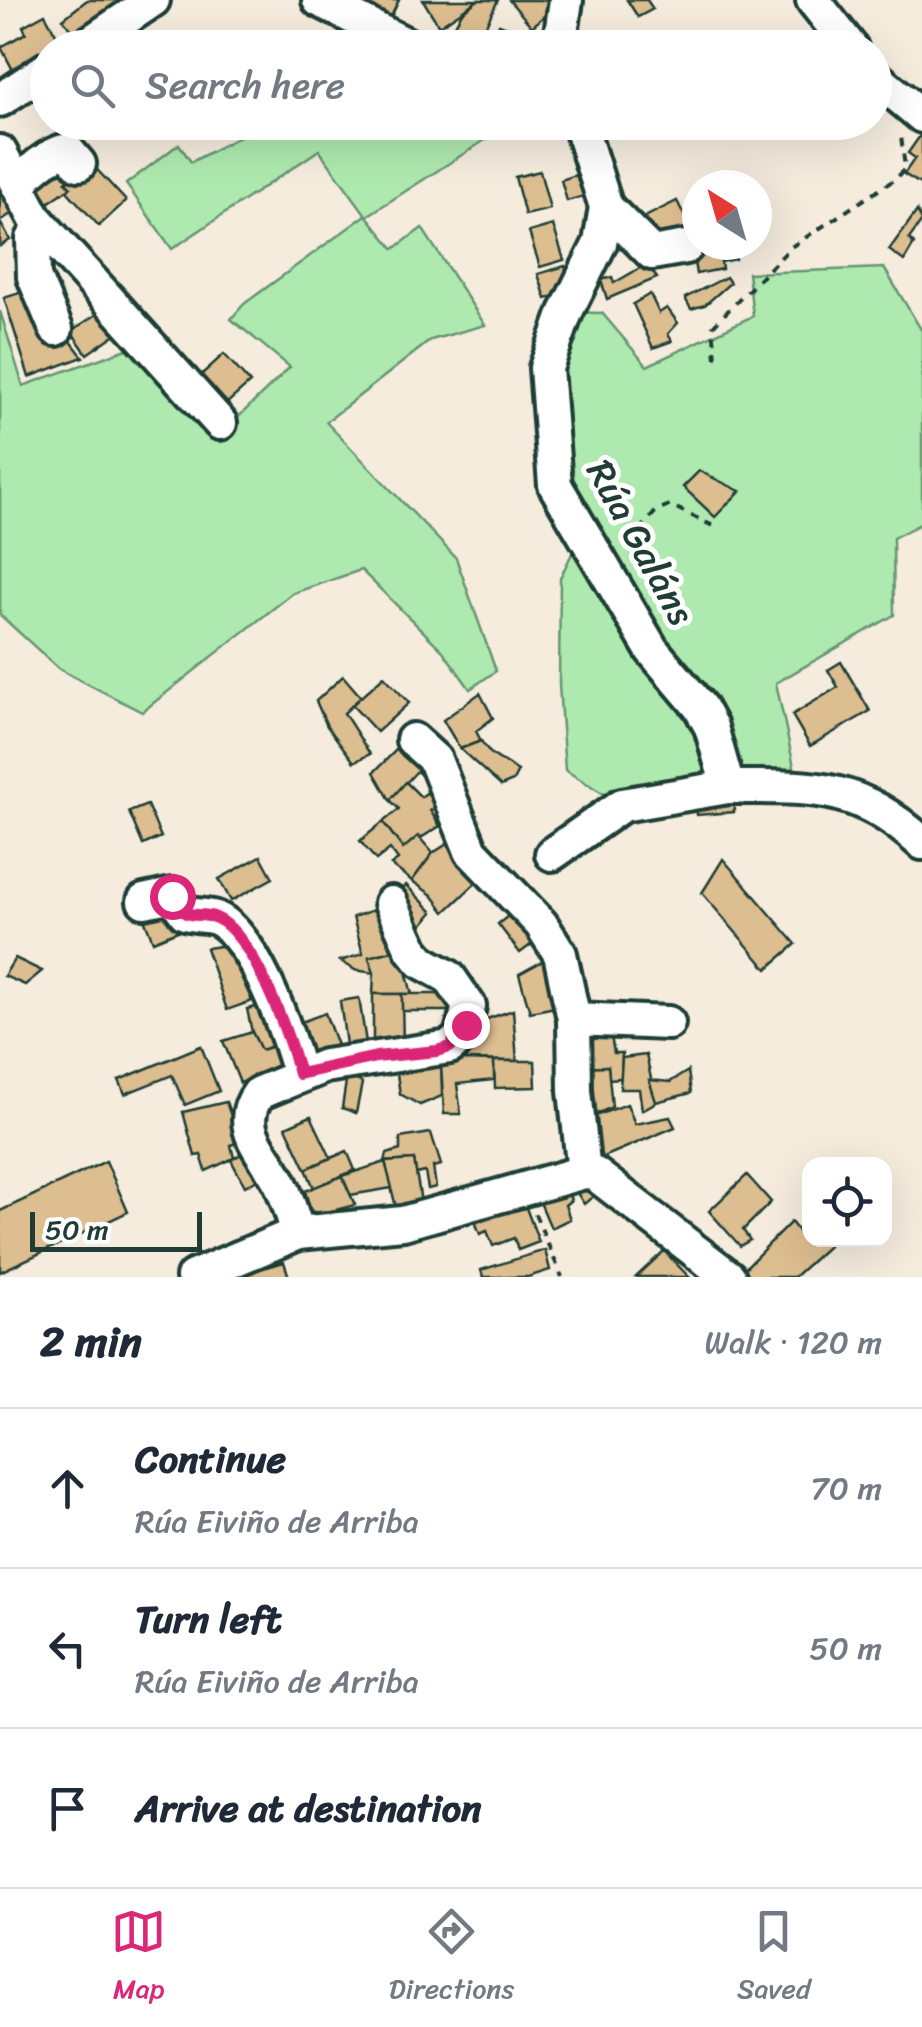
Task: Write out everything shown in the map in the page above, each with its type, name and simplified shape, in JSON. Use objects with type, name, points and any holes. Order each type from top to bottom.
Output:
[{"type":"street","points":[[109,30],[153,0]]},
{"type":"street","points":[[318,0],[377,30]]},
{"type":"street","points":[[562,30],[566,0]]},
{"type":"street","points":[[813,0],[837,30]]},
{"type":"street","points":[[0,100],[30,80]]},
{"type":"street","points":[[586,140],[606,207],[652,254],[682,249]]},
{"type":"street","points":[[18,188],[24,177],[59,151],[66,150],[80,164]]},
{"type":"street","points":[[0,152],[34,229],[34,276],[56,329]]},
{"type":"street","name":"Rúa Galáns","points":[[606,207],[600,243],[566,312],[546,368],[555,486],[652,650],[700,707],[711,727],[728,786]]},
{"type":"street","points":[[0,252],[34,229]]},
{"type":"street","points":[[34,229],[220,423]]},
{"type":"street","points":[[414,740],[435,760],[470,850],[541,924],[560,954],[574,1020],[574,1090],[584,1172]]},
{"type":"street","points":[[552,854],[622,805],[728,786],[851,794],[891,815],[922,843]]},
{"type":"street","points":[[144,901],[172,896],[186,913],[217,918],[239,942],[264,979],[288,1030],[299,1074]]},
{"type":"street","points":[[298,1232],[280,1182],[252,1137],[247,1118],[259,1093],[299,1074],[376,1057],[437,1051],[461,1037],[468,1006],[462,992],[449,977],[422,962],[398,925],[391,903]]},
{"type":"street","points":[[574,1020],[668,1023]]},
{"type":"street","points":[[193,1277],[298,1232],[403,1224],[524,1186],[584,1172],[595,1174],[729,1277]]},
{"type":"path","points":[[716,358],[713,326],[728,310],[791,247],[847,214],[905,168],[898,97]]},
{"type":"path","points":[[633,566],[634,537],[657,510],[670,505],[712,526]]},
{"type":"path","points":[[524,1186],[562,1277]]},
{"type":"green space","points":[[233,140],[485,140],[367,216],[394,249],[422,228],[485,325],[431,340],[326,422],[456,558],[496,671],[470,689],[443,651],[361,570],[293,593],[142,712],[59,669],[0,615],[0,311],[23,386],[130,348],[218,437],[290,367],[231,319],[244,304],[366,215],[319,150],[172,249],[126,184],[179,144],[191,162]]},
{"type":"green space","points":[[884,268],[922,331],[922,523],[893,538],[894,615],[776,683],[799,790],[622,805],[565,770],[559,685],[560,578],[582,533],[555,485],[566,312],[602,313],[647,366],[753,316],[748,273]]},
{"type":"building","points":[[87,0],[121,0],[82,30],[72,30],[63,19]]},
{"type":"building","points":[[349,0],[399,0],[386,27]]},
{"type":"building","points":[[423,0],[478,0],[439,26]]},
{"type":"building","points":[[478,0],[498,0],[484,30],[453,30],[462,12]]},
{"type":"building","points":[[509,0],[550,0],[555,6],[532,27]]},
{"type":"building","points":[[627,0],[647,0],[653,9],[638,17]]},
{"type":"building","points":[[45,14],[54,30],[30,30],[30,66],[15,74],[1,47],[26,33],[23,26]]},
{"type":"building","points":[[922,133],[922,185],[904,174],[915,158],[908,153]]},
{"type":"building","points":[[69,160],[77,172],[66,182],[71,187],[48,203],[31,179]]},
{"type":"building","points":[[89,161],[126,201],[99,226],[67,191],[71,187],[66,182]]},
{"type":"building","points":[[540,171],[550,209],[525,215],[515,177]]},
{"type":"building","points":[[587,171],[594,193],[567,201],[561,180]]},
{"type":"building","points":[[0,190],[14,212],[0,221]]},
{"type":"building","points":[[677,201],[682,211],[682,234],[655,247],[641,219]]},
{"type":"building","points":[[917,211],[922,221],[909,239],[914,244],[904,261],[889,250]]},
{"type":"building","points":[[0,222],[10,240],[0,246]]},
{"type":"building","points":[[553,225],[564,260],[540,267],[529,232]]},
{"type":"building","points":[[694,260],[730,260],[721,262],[722,269],[696,274]]},
{"type":"building","points":[[647,264],[657,278],[607,299],[601,280],[612,277],[614,283]]},
{"type":"building","points":[[565,266],[572,286],[569,292],[546,299],[538,274]]},
{"type":"building","points":[[726,277],[730,283],[705,305],[691,309],[685,298]]},
{"type":"building","points":[[31,289],[83,357],[29,377],[4,298]]},
{"type":"building","points":[[650,294],[659,313],[667,308],[678,323],[668,334],[672,341],[653,348],[633,304]]},
{"type":"building","points":[[105,309],[120,331],[87,354],[71,331]]},
{"type":"building","points":[[224,354],[250,383],[217,412],[192,383]]},
{"type":"building","points":[[699,471],[740,491],[715,517],[683,487]]},
{"type":"building","points":[[841,662],[870,711],[810,746],[792,715],[838,687],[828,670]]},
{"type":"building","points":[[343,676],[361,697],[344,713],[370,754],[354,762],[327,726],[316,701]]},
{"type":"building","points":[[384,676],[409,703],[377,732],[352,705]]},
{"type":"building","points":[[480,693],[493,718],[476,731],[481,741],[460,749],[443,720]]},
{"type":"building","points":[[481,741],[491,754],[518,771],[513,781],[501,786],[460,749]]},
{"type":"building","points":[[403,743],[432,777],[425,780],[417,771],[390,800],[374,772]]},
{"type":"building","points":[[406,782],[421,797],[434,787],[445,807],[430,810],[440,826],[403,849],[383,822],[399,809],[390,800]]},
{"type":"building","points":[[733,794],[734,812],[697,815],[695,797]]},
{"type":"building","points":[[147,805],[161,837],[143,845],[129,812]]},
{"type":"building","points":[[383,822],[403,849],[418,836],[433,853],[412,881],[391,865],[398,860],[390,849],[376,860],[360,841]]},
{"type":"building","points":[[452,841],[480,879],[445,912],[432,895],[412,881],[433,853]]},
{"type":"building","points":[[261,856],[273,878],[231,901],[219,879]]},
{"type":"building","points":[[723,859],[796,944],[767,969],[702,893]]},
{"type":"building","points":[[406,885],[433,912],[419,929],[396,897]]},
{"type":"building","points":[[169,905],[180,930],[153,941],[143,916]]},
{"type":"building","points":[[379,908],[400,949],[369,957],[374,973],[355,970],[340,961],[363,954],[353,917]]},
{"type":"building","points":[[517,909],[540,938],[520,953],[498,924]]},
{"type":"building","points":[[227,945],[252,1001],[227,1010],[206,948]]},
{"type":"building","points":[[400,949],[412,994],[373,994],[374,973],[369,957]]},
{"type":"building","points":[[552,956],[562,985],[549,992],[555,1007],[530,1012],[519,974]]},
{"type":"building","points":[[15,958],[42,971],[25,985],[4,976]]},
{"type":"building","points":[[373,994],[402,994],[403,1049],[373,1049]]},
{"type":"building","points":[[402,994],[455,994],[455,1011],[402,1011]]},
{"type":"building","points":[[359,998],[367,1049],[347,1052],[340,1001]]},
{"type":"building","points":[[269,1004],[283,1043],[261,1050],[247,1009]]},
{"type":"building","points":[[513,1010],[517,1061],[462,1060],[463,1045],[475,1023]]},
{"type":"building","points":[[325,1013],[338,1048],[310,1059],[296,1024]]},
{"type":"building","points":[[582,1025],[611,1036],[614,1053],[622,1053],[621,1078],[609,1079],[608,1066],[580,1067]]},
{"type":"building","points":[[252,1032],[261,1050],[283,1043],[287,1066],[240,1083],[223,1041]]},
{"type":"building","points":[[201,1046],[219,1091],[185,1105],[172,1075],[125,1094],[119,1080]]},
{"type":"building","points":[[441,1055],[442,1096],[420,1105],[400,1094],[395,1061]]},
{"type":"building","points":[[646,1055],[656,1102],[642,1110],[639,1089],[620,1089],[622,1058]]},
{"type":"building","points":[[462,1060],[494,1061],[494,1080],[457,1084],[461,1114],[444,1114],[441,1065]]},
{"type":"building","points":[[494,1061],[535,1061],[536,1087],[495,1088]]},
{"type":"building","points":[[608,1066],[612,1107],[582,1121],[580,1067]]},
{"type":"building","points":[[688,1071],[691,1093],[656,1102],[649,1080],[670,1082]]},
{"type":"building","points":[[347,1075],[362,1083],[356,1113],[342,1108]]},
{"type":"building","points":[[226,1102],[240,1141],[231,1145],[234,1158],[206,1171],[201,1155],[195,1156],[183,1112]]},
{"type":"building","points":[[627,1104],[635,1124],[670,1117],[675,1127],[594,1161],[582,1121]]},
{"type":"building","points":[[311,1116],[331,1158],[306,1169],[286,1127]]},
{"type":"building","points":[[431,1133],[441,1165],[433,1167],[436,1187],[428,1189],[425,1172],[416,1174],[414,1160],[385,1162],[387,1154],[400,1150],[400,1138]]},
{"type":"building","points":[[250,1149],[264,1175],[245,1186],[231,1160]]},
{"type":"building","points":[[347,1151],[355,1170],[314,1188],[306,1169]]},
{"type":"building","points":[[414,1160],[422,1208],[398,1216],[385,1162]]},
{"type":"building","points":[[106,1161],[128,1212],[0,1272],[0,1211]]},
{"type":"building","points":[[385,1162],[392,1188],[350,1195],[342,1176]]},
{"type":"building","points":[[747,1175],[771,1202],[743,1230],[750,1240],[740,1246],[709,1211]]},
{"type":"building","points":[[342,1176],[355,1205],[320,1214],[311,1211],[305,1191]]},
{"type":"building","points":[[570,1182],[601,1190],[584,1204]]},
{"type":"building","points":[[565,1184],[571,1200],[565,1205],[570,1219],[551,1228],[534,1188]]},
{"type":"building","points":[[523,1200],[539,1242],[518,1250],[514,1238],[493,1246],[487,1231],[480,1234],[474,1219]]},
{"type":"building","points":[[791,1222],[802,1237],[802,1247],[827,1247],[794,1277],[752,1277],[743,1270]]},
{"type":"building","points":[[545,1250],[550,1270],[528,1277],[483,1277],[481,1270]]},
{"type":"building","points":[[664,1251],[689,1277],[636,1277]]},
{"type":"building","points":[[284,1262],[289,1277],[233,1277]]},
{"type":"route","points":[[172,896],[186,913],[217,918],[239,942],[264,979],[288,1030],[299,1074],[376,1057],[437,1051],[450,1047],[461,1037],[466,1025]]}]
